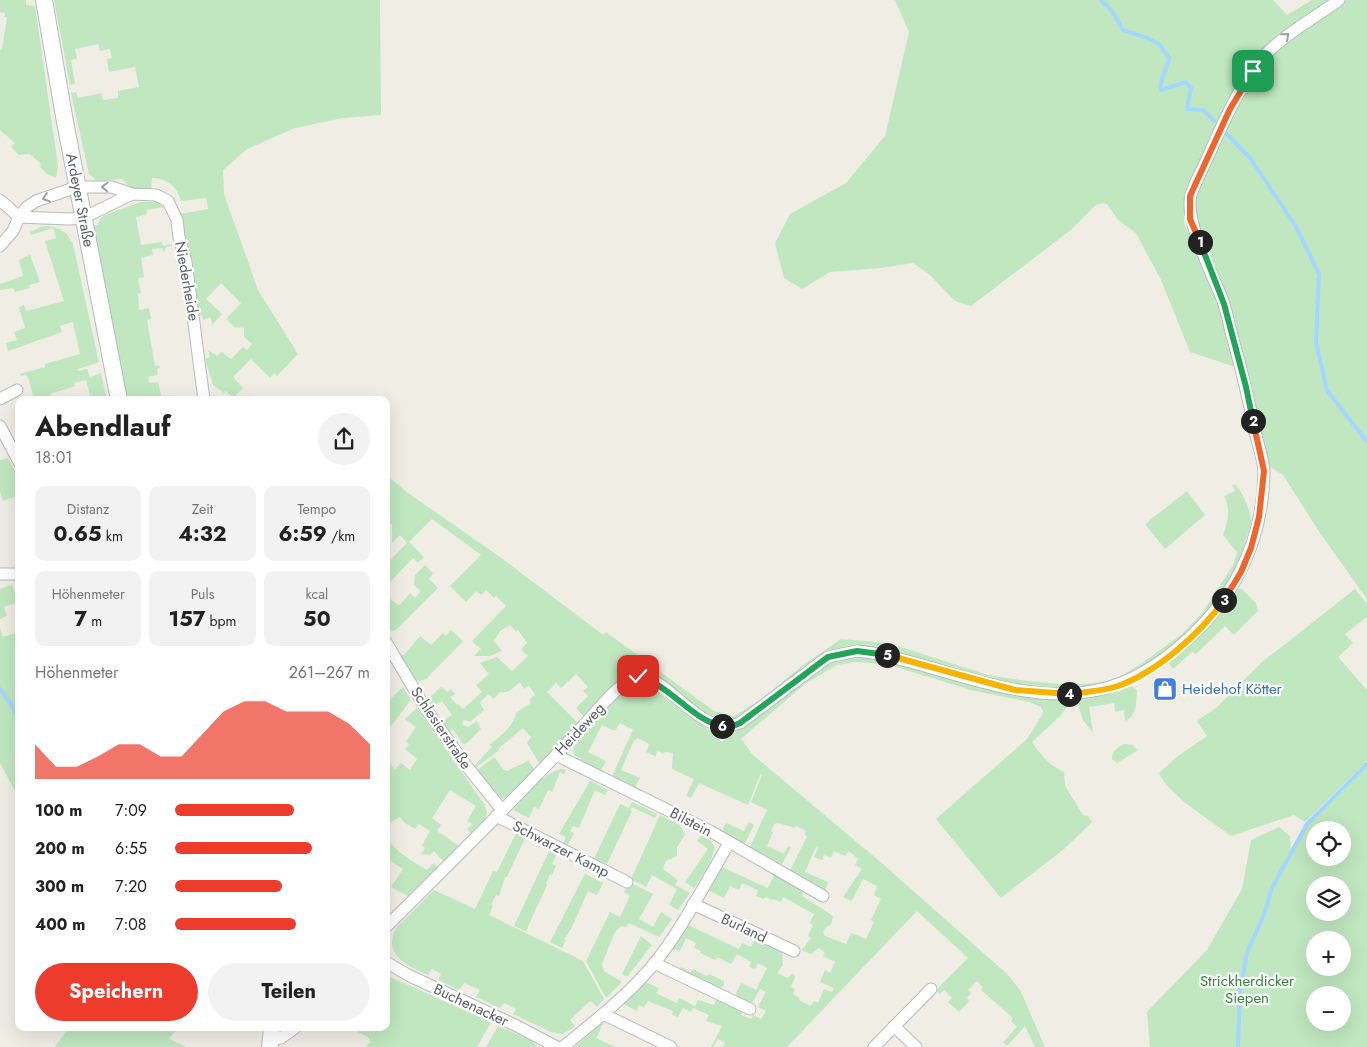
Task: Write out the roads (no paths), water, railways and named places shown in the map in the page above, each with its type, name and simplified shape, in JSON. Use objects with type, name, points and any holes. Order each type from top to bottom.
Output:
[{"type":"main road","name":"Ardeyer Straße","points":[[44,0],[77,187],[118,396]]},
{"type":"street","name":"Heideweg","points":[[390,924],[556,755],[607,700],[630,679],[638,676],[652,680],[705,720],[720,726],[728,726],[740,723],[828,657],[857,651],[872,653],[1015,690],[1064,694],[1092,692],[1119,686],[1154,667],[1196,634],[1231,590],[1248,556],[1259,517],[1264,471],[1246,387],[1224,304],[1190,219],[1190,196],[1230,109],[1253,71],[1268,52],[1297,27],[1339,0]]},
{"type":"street","name":"Niederheide","points":[[0,246],[13,231],[19,217],[36,201],[77,187],[112,187],[132,194],[156,195],[168,201],[177,220],[186,266],[203,396]]},
{"type":"street","name":"Niederheide","points":[[83,218],[132,194]]},
{"type":"street","points":[[0,200],[19,217],[69,220],[83,218]]},
{"type":"street","points":[[0,399],[17,390]]},
{"type":"street","points":[[0,426],[15,454]]},
{"type":"street","points":[[0,574],[15,574]]},
{"type":"street","name":"Schlesierstraße","points":[[390,649],[426,709],[499,813]]},
{"type":"street","name":"Bilstein","points":[[556,755],[670,811],[822,896]]},
{"type":"street","name":"Schwarzer Kamp","points":[[499,813],[627,882]]},
{"type":"street","points":[[563,1047],[628,991],[654,963],[693,904],[729,843]]},
{"type":"street","name":"Burland","points":[[693,904],[794,951]]},
{"type":"street","points":[[654,963],[750,1009]]},
{"type":"street","name":"Buchenacker","points":[[390,964],[408,975],[557,1047]]},
{"type":"street","points":[[874,1047],[931,988]]},
{"type":"street","points":[[603,1014],[671,1047]]},
{"type":"street","points":[[894,1026],[916,1047]]},
{"type":"street","points":[[271,1038],[281,1038],[290,1031]]},
{"type":"waterway","points":[[1101,0],[1112,11],[1123,30],[1159,44],[1169,58],[1161,82],[1161,90],[1186,82],[1191,88],[1187,109],[1203,110],[1214,121]]},
{"type":"waterway","points":[[1226,133],[1251,159],[1295,225],[1319,274],[1316,342],[1327,390],[1367,442]]},
{"type":"waterway","points":[[0,689],[15,712]]},
{"type":"waterway","points":[[1238,1047],[1240,991],[1247,952],[1264,915],[1272,888],[1307,824],[1367,764]]},
{"type":"place","name":"Heidehof Kötter","points":[[1165,689]]},
{"type":"park label","name":"Strickherdicker Siepen","points":[[1247,990]]}]
